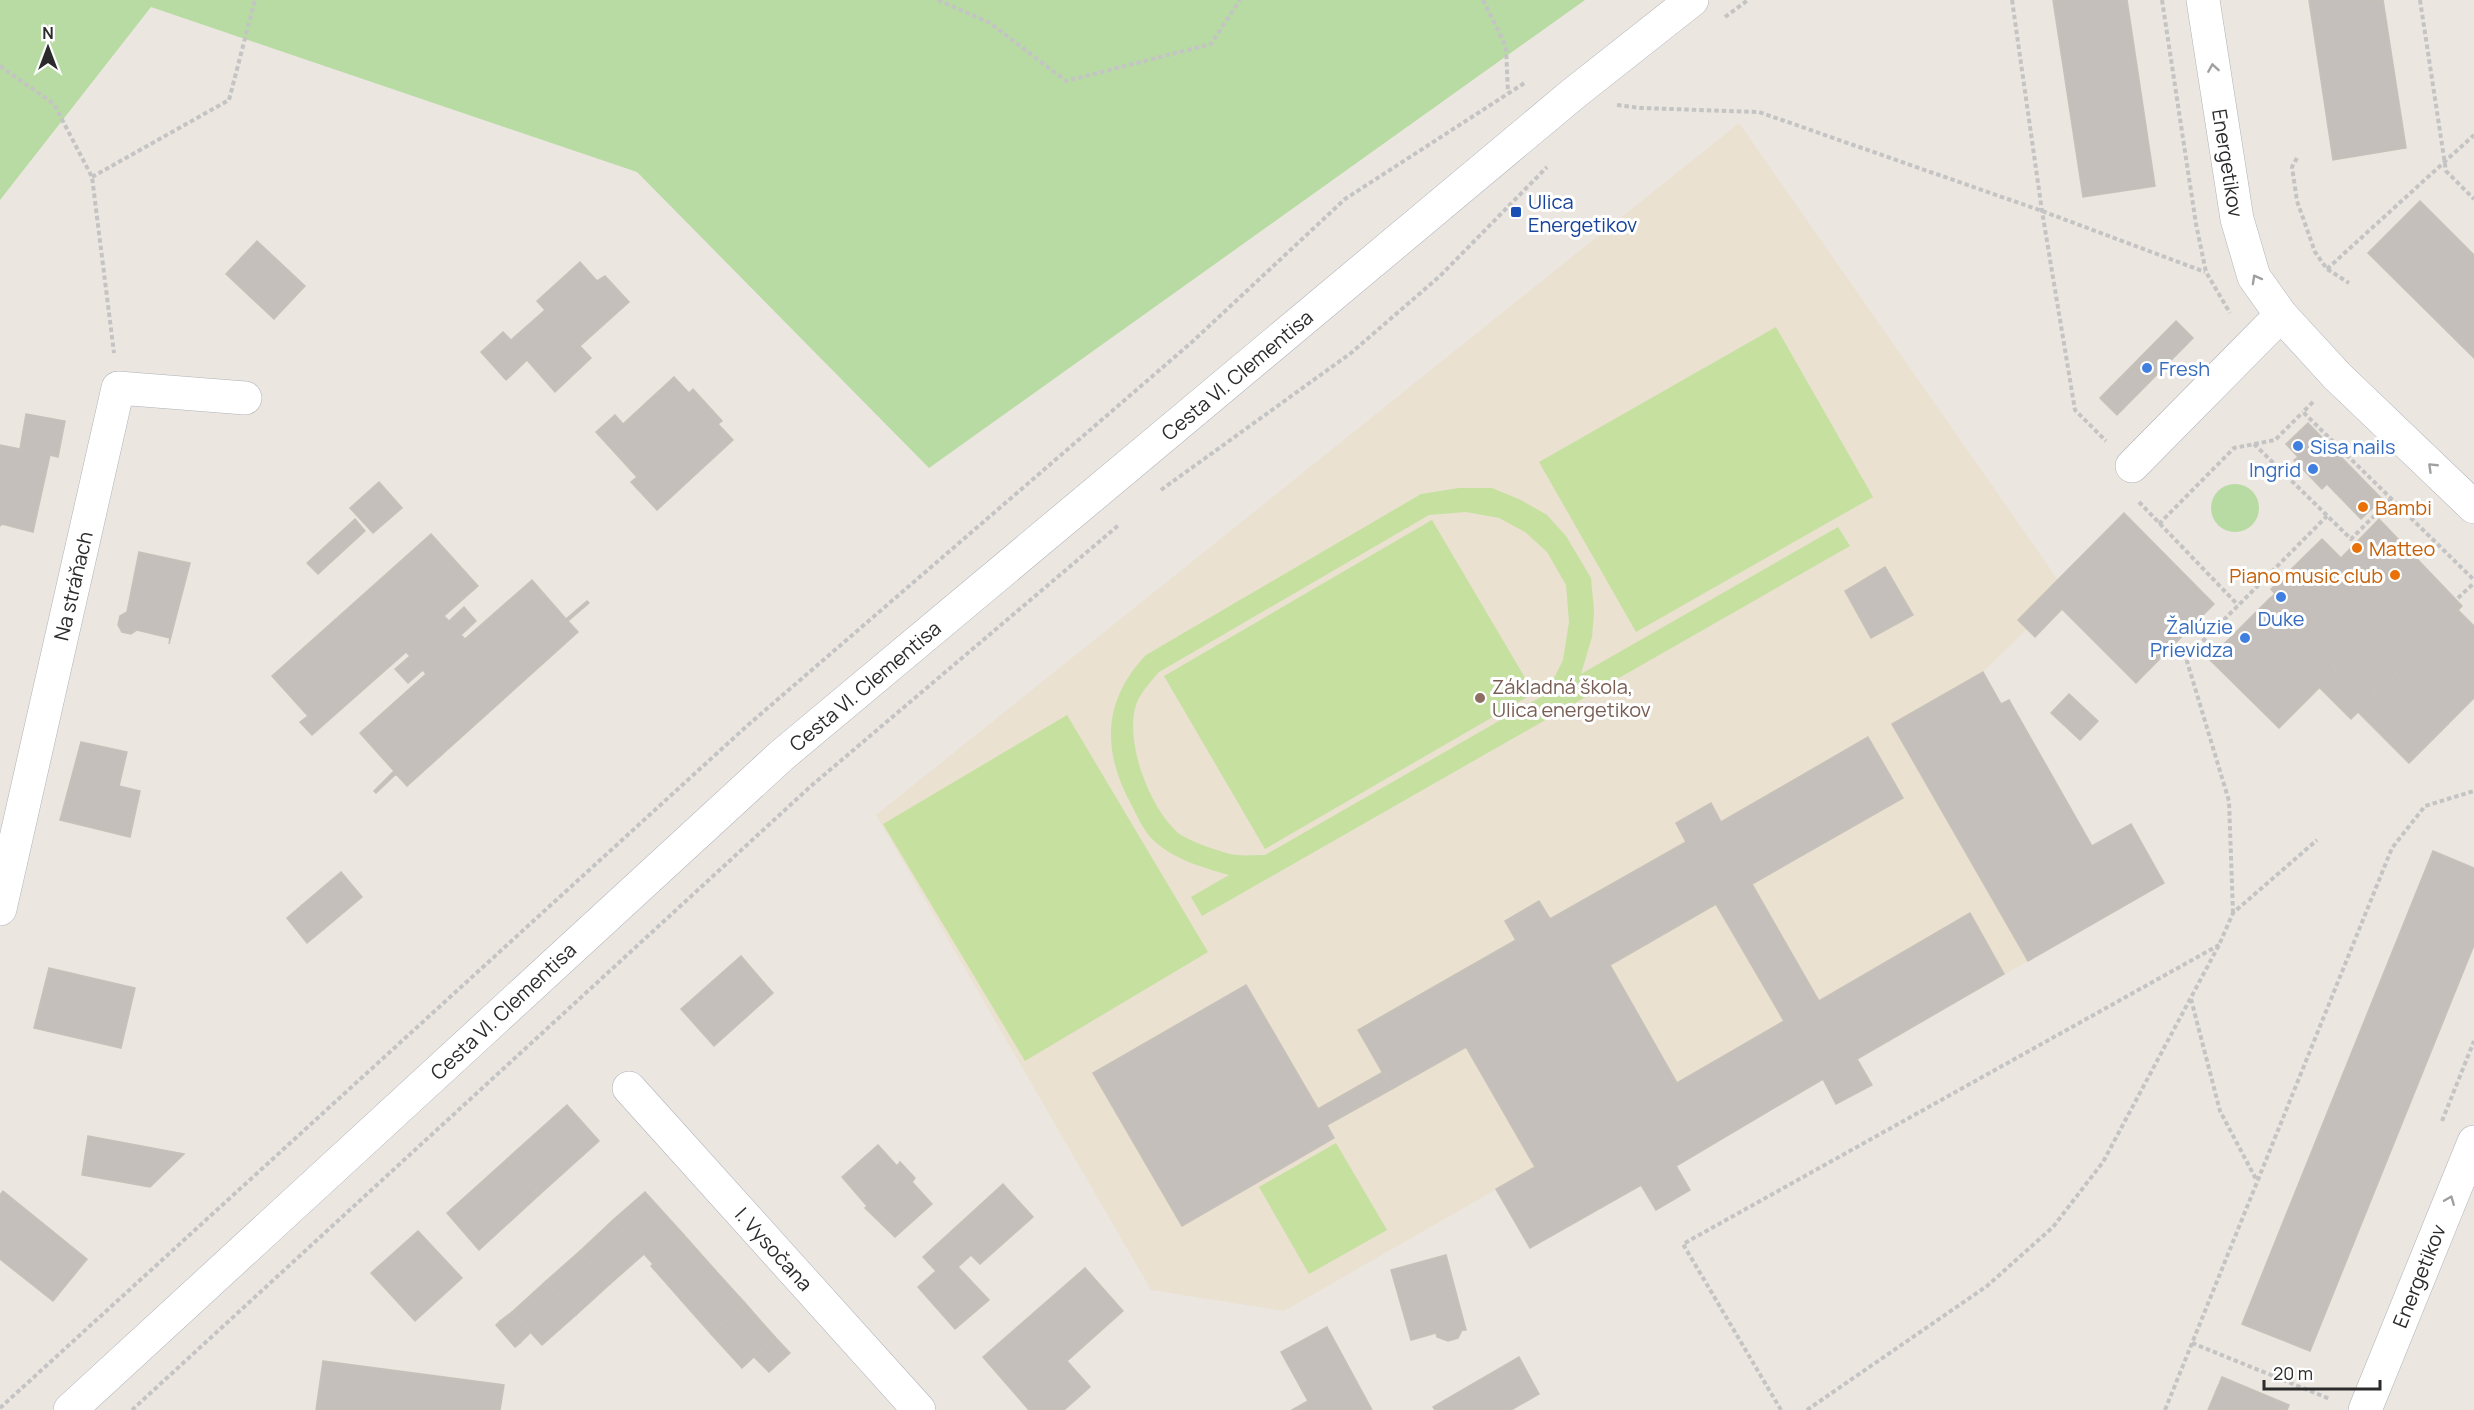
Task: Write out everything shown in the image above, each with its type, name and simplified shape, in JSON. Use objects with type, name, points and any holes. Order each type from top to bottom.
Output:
[{"type":"street","name":"Cesta Vl. Clementisa","points":[[70,1410],[781,756],[1573,94],[1692,0]]},
{"type":"street","name":"Energetikov","points":[[2203,0],[2236,219],[2254,277],[2281,315],[2337,376],[2474,507]]},
{"type":"street","points":[[2132,466],[2281,315]]},
{"type":"street","points":[[118,388],[245,398]]},
{"type":"street","name":"Na stráňach","points":[[0,909],[118,388]]},
{"type":"street","name":"I. Vysočana","points":[[629,1088],[919,1410]]},
{"type":"street","name":"Energetikov","points":[[2365,1410],[2474,1142]]},
{"type":"path","points":[[93,177],[229,100],[255,0]]},
{"type":"path","points":[[938,0],[990,23],[1066,81],[1211,44],[1240,0]]},
{"type":"path","points":[[1483,0],[1506,48],[1508,94]]},
{"type":"path","points":[[1720,21],[1748,0]]},
{"type":"path","points":[[2012,0],[2042,211],[2075,410],[2132,466],[2135,499],[2238,605]]},
{"type":"path","points":[[2420,0],[2446,171],[2474,200]]},
{"type":"path","points":[[0,66],[54,104],[93,177],[118,388]]},
{"type":"path","points":[[1609,104],[1618,97]]},
{"type":"path","points":[[1626,106],[1759,112],[2042,211],[2206,272]]},
{"type":"path","points":[[2327,268],[2474,135]]},
{"type":"path","points":[[2297,158],[2292,167],[2297,201],[2315,252],[2327,268],[2349,283]]},
{"type":"path","points":[[1159,491],[1351,352],[1440,276],[1554,160]]},
{"type":"path","points":[[2159,524],[2234,448],[2275,440],[2313,402],[2305,393]]},
{"type":"path","points":[[2303,412],[2474,581],[2458,598]]},
{"type":"path","points":[[2254,444],[2351,539],[2391,499]]},
{"type":"path","points":[[2233,914],[2229,801],[2186,658],[2327,516]]},
{"type":"path","points":[[132,1410],[811,786],[1122,522]]},
{"type":"path","points":[[2165,1410],[2392,848],[2425,806],[2474,791]]},
{"type":"path","points":[[1807,1410],[1987,1286],[2053,1227],[2103,1162],[2219,945],[2233,914],[2317,840]]},
{"type":"path","points":[[1781,1410],[1683,1244],[2219,945]]},
{"type":"path","points":[[2191,998],[2220,1111],[2258,1181]]},
{"type":"path","points":[[2192,1343],[2330,1400]]},
{"type":"shaded area","name":"Základná škola, Ulica energetikov","points":[[1739,123],[2058,580],[2027,629],[1983,672],[1892,724],[2028,961],[1858,1059],[1872,1085],[1836,1104],[1822,1079],[1676,1166],[1690,1190],[1656,1210],[1641,1185],[1530,1248],[1495,1190],[1284,1311],[1151,1290],[876,815]]},
{"type":"green space","points":[[0,0],[1585,0],[929,468],[637,172],[151,7],[0,200]]},
{"type":"green space","points":[[1776,327],[1873,497],[1636,632],[1539,462]]},
{"type":"green space","points":[[2230,484],[2240,484],[2255,494],[2259,508],[2255,522],[2249,528],[2240,532],[2230,532],[2215,522],[2211,513],[2211,503],[2221,488]]},
{"type":"green space","points":[[1459,488],[1492,488],[1521,500],[1547,515],[1566,536],[1591,578],[1594,611],[1592,637],[1581,674],[1838,527],[1850,546],[1202,916],[1191,897],[1229,875],[1168,852],[1151,838],[1143,827],[1122,786],[1115,766],[1111,728],[1114,709],[1121,690],[1146,655],[1421,494]],"holes":[[[1466,512],[1499,518],[1525,532],[1547,552],[1566,585],[1569,622],[1563,660],[1546,694],[1265,855],[1237,855],[1217,850],[1186,838],[1170,824],[1149,791],[1141,771],[1133,731],[1134,713],[1139,698],[1159,672],[1429,515]]]},
{"type":"green space","points":[[1432,520],[1534,693],[1265,849],[1164,676]]},
{"type":"green space","points":[[1067,715],[1208,952],[1025,1061],[883,824]]},
{"type":"green space","points":[[1336,1143],[1387,1230],[1309,1274],[1259,1187]]},
{"type":"building","points":[[2053,0],[2127,0],[2155,186],[2083,197]]},
{"type":"building","points":[[2309,0],[2383,0],[2406,148],[2333,160]]},
{"type":"building","points":[[2420,201],[2474,255],[2474,358],[2368,253]]},
{"type":"building","points":[[257,241],[305,286],[274,319],[226,274]]},
{"type":"building","points":[[580,262],[597,281],[605,276],[629,302],[580,346],[591,358],[555,392],[527,360],[506,380],[481,352],[503,332],[511,340],[545,310],[537,301]]},
{"type":"building","name":"Fresh","points":[[2176,321],[2193,338],[2117,415],[2100,398]]},
{"type":"building","points":[[674,377],[689,393],[693,389],[722,421],[718,424],[733,440],[657,510],[631,482],[637,477],[596,432],[615,415],[623,424]]},
{"type":"building","points":[[26,414],[65,421],[58,457],[50,455],[33,532],[2,524],[0,526],[0,445],[20,449]]},
{"type":"building","points":[[2308,423],[2382,499],[2361,519],[2327,484],[2322,489],[2294,460],[2298,457],[2286,444]]},
{"type":"building","points":[[379,482],[402,508],[373,533],[350,508]]},
{"type":"building","points":[[2124,513],[2214,604],[2136,683],[2062,609],[2035,637],[2018,620]]},
{"type":"building","points":[[355,519],[365,531],[318,574],[307,563]]},
{"type":"building","points":[[2379,519],[2462,606],[2377,693],[2345,662],[2337,670],[2269,599],[2275,594],[2271,589],[2322,539],[2341,558]]},
{"type":"building","points":[[431,534],[478,586],[444,616],[449,621],[464,607],[476,621],[461,635],[465,639],[532,580],[566,619],[587,601],[589,603],[568,621],[578,632],[407,786],[396,774],[376,793],[374,791],[394,771],[360,733],[426,674],[423,670],[408,683],[395,669],[410,656],[406,652],[312,735],[300,722],[308,716],[272,676]]},
{"type":"building","points":[[139,552],[190,563],[169,644],[170,638],[137,630],[131,634],[122,632],[118,625],[120,616],[127,612]]},
{"type":"building","points":[[1885,567],[1913,615],[1871,638],[1845,591]]},
{"type":"building","points":[[2269,599],[2337,670],[2279,728],[2209,659]]},
{"type":"building","points":[[2458,610],[2474,626],[2474,698],[2448,724],[2395,674]]},
{"type":"building","points":[[2345,662],[2377,693],[2351,719],[2319,687]]},
{"type":"building","points":[[1983,672],[2001,704],[2009,700],[2092,846],[2131,824],[2164,883],[2028,961],[1892,724]]},
{"type":"building","points":[[2395,674],[2448,724],[2409,763],[2358,712]]},
{"type":"building","points":[[2069,694],[2098,721],[2080,740],[2051,713]]},
{"type":"building","points":[[1868,737],[1903,798],[1752,884],[1819,1001],[1970,913],[2004,974],[1857,1059],[1872,1085],[1836,1104],[1823,1079],[1676,1166],[1690,1190],[1656,1210],[1641,1185],[1530,1248],[1496,1189],[1535,1167],[1466,1047],[1392,1089],[1358,1030],[1516,940],[1505,921],[1539,901],[1550,919],[1686,842],[1676,823],[1711,803],[1721,822]],"holes":[[[1716,904],[1784,1021],[1677,1083],[1610,965]]]},
{"type":"building","points":[[81,742],[127,752],[119,786],[140,791],[130,837],[60,820]]},
{"type":"building","points":[[2433,851],[2474,868],[2474,945],[2310,1351],[2242,1324]]},
{"type":"building","points":[[341,872],[362,897],[324,929],[302,905]]},
{"type":"building","points":[[302,905],[324,929],[307,943],[287,918]]},
{"type":"building","points":[[741,956],[773,993],[714,1046],[681,1009]]},
{"type":"building","points":[[49,968],[135,988],[121,1048],[34,1028]]},
{"type":"building","points":[[1246,985],[1318,1109],[1383,1072],[1392,1089],[1327,1125],[1334,1138],[1182,1226],[1093,1073]]},
{"type":"building","points":[[567,1105],[599,1141],[539,1195],[507,1159]]},
{"type":"building","points":[[88,1136],[184,1154],[150,1187],[82,1175]]},
{"type":"building","points":[[878,1145],[897,1166],[900,1162],[915,1178],[912,1182],[932,1204],[895,1237],[865,1208],[867,1206],[842,1177]]},
{"type":"building","points":[[507,1159],[539,1195],[479,1250],[447,1213]]},
{"type":"building","points":[[1003,1184],[1033,1217],[980,1264],[971,1255],[958,1267],[989,1300],[955,1329],[918,1287],[936,1271],[923,1257]]},
{"type":"building","points":[[3,1191],[87,1259],[53,1301],[0,1259],[0,1195]]},
{"type":"building","points":[[645,1192],[684,1235],[653,1264],[613,1220]]},
{"type":"building","points":[[613,1220],[644,1254],[610,1284],[580,1251]]},
{"type":"building","points":[[418,1231],[462,1278],[415,1321],[371,1273]]},
{"type":"building","points":[[684,1235],[715,1270],[681,1300],[651,1266]]},
{"type":"building","points":[[580,1251],[610,1284],[576,1315],[546,1281]]},
{"type":"building","points":[[1446,1255],[1466,1330],[1462,1330],[1458,1338],[1448,1341],[1437,1337],[1436,1333],[1411,1340],[1391,1270]]},
{"type":"building","points":[[1085,1268],[1123,1311],[1067,1361],[1090,1387],[1064,1410],[1029,1410],[983,1357]]},
{"type":"building","points":[[715,1270],[745,1303],[711,1334],[681,1300]]},
{"type":"building","points":[[546,1281],[576,1315],[542,1345],[512,1312]]},
{"type":"building","points":[[745,1303],[775,1337],[742,1368],[711,1334]]},
{"type":"building","points":[[512,1312],[531,1332],[520,1343],[500,1321]]},
{"type":"building","points":[[500,1321],[520,1343],[515,1347],[496,1325]]},
{"type":"building","points":[[1327,1327],[1372,1410],[1292,1410],[1308,1401],[1281,1352]]},
{"type":"building","points":[[775,1337],[790,1353],[769,1372],[754,1357]]},
{"type":"building","points":[[1519,1357],[1539,1394],[1511,1410],[1435,1410],[1433,1407]]},
{"type":"building","points":[[323,1361],[504,1385],[500,1410],[316,1410]]},
{"type":"building","points":[[2222,1377],[2289,1405],[2287,1410],[2208,1410]]},
{"type":"place","name":"Ulica Energetikov","points":[[1516,212]]},
{"type":"place","name":"Fresh","points":[[2147,368]]},
{"type":"place","name":"Sisa nails","points":[[2298,446]]},
{"type":"place","name":"Ingrid","points":[[2313,469]]},
{"type":"place","name":"Bambi","points":[[2363,507]]},
{"type":"place","name":"Matteo","points":[[2357,548]]},
{"type":"place","name":"Piano music club","points":[[2395,575]]},
{"type":"place","name":"Duke","points":[[2281,597]]},
{"type":"place","name":"Žalúzie Prievidza","points":[[2245,638]]},
{"type":"place","name":"Základná škola, Ulica energetikov","points":[[1480,698]]}]
